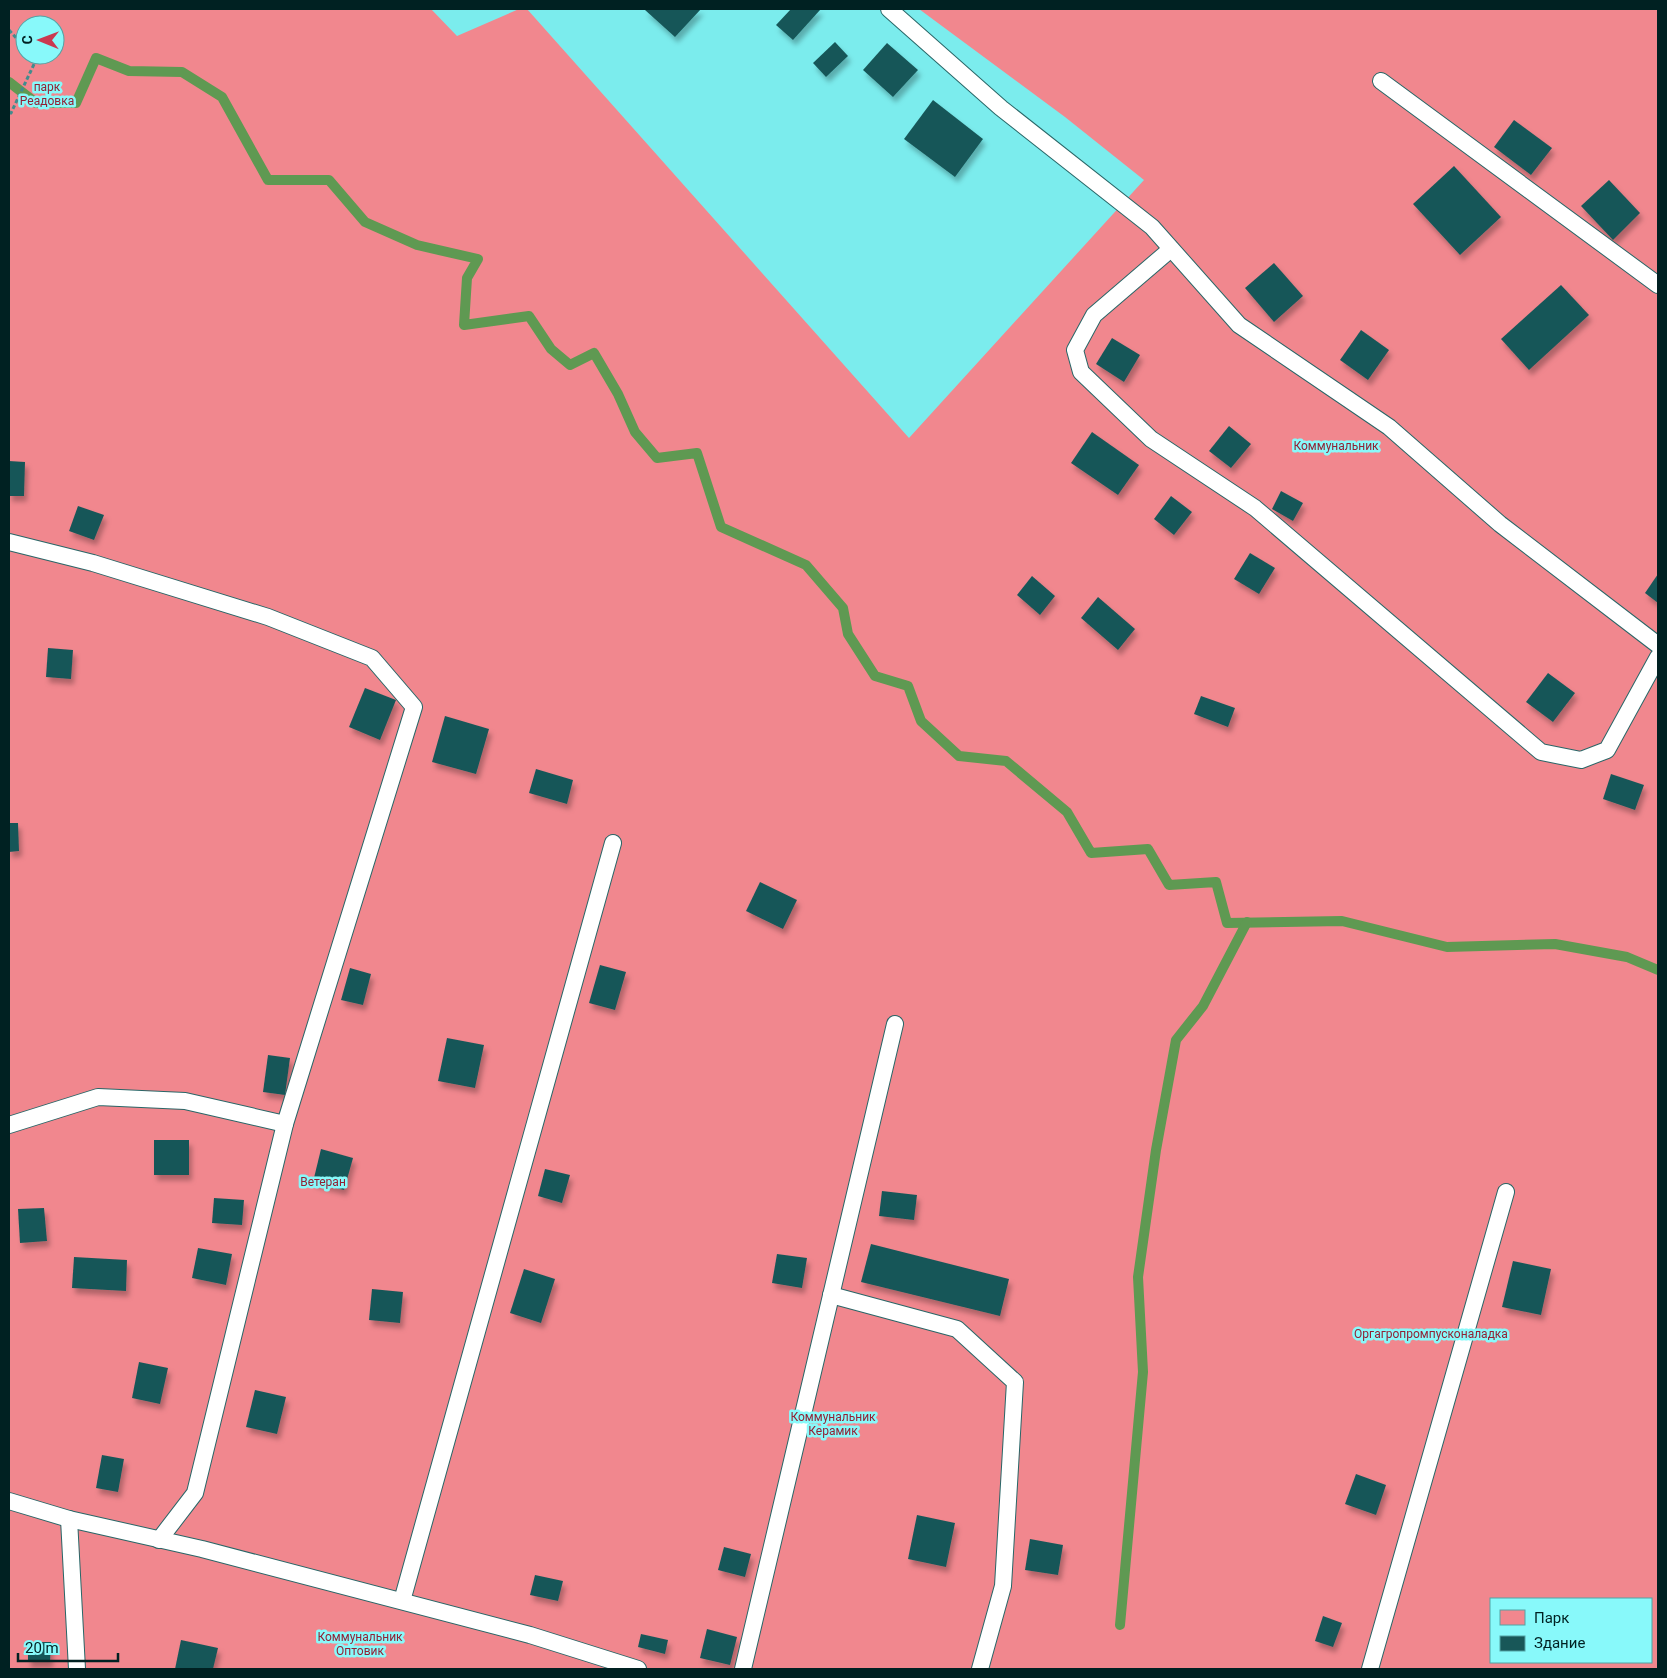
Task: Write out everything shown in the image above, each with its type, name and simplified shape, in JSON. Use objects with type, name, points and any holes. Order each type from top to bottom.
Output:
[{"type":"lane","points":[[889,9],[1001,108],[1152,227],[1239,325],[1388,427],[1500,524],[1658,645]]},
{"type":"lane","points":[[1381,81],[1658,285]]},
{"type":"lane","points":[[1171,249],[1094,315],[1075,350],[1081,372],[1151,439],[1255,508],[1541,752],[1581,760],[1607,750],[1658,657]]},
{"type":"lane","points":[[9,542],[93,563],[268,617],[372,658],[414,706],[285,1124],[195,1493],[160,1540]]},
{"type":"lane","points":[[402,1602],[613,843]]},
{"type":"lane","points":[[743,1669],[895,1024]]},
{"type":"lane","points":[[9,1125],[98,1097],[185,1101],[285,1124]]},
{"type":"lane","points":[[1370,1669],[1506,1192]]},
{"type":"lane","points":[[831,1295],[957,1329],[1015,1382],[1003,1586],[980,1669]]},
{"type":"lane","points":[[9,1501],[69,1519],[212,1552],[530,1635],[638,1669]]},
{"type":"lane","points":[[69,1519],[77,1669]]},
{"type":"path","points":[[10,113],[34,65]]},
{"type":"green space","points":[[9,9],[431,9],[457,36],[519,9],[527,9],[909,438],[1144,180],[1065,117],[919,9],[1658,9],[1658,1669],[9,1669]]},
{"type":"building","points":[[646,9],[701,9],[675,37]]},
{"type":"building","points":[[791,9],[820,10],[793,40],[776,25]]},
{"type":"building","points":[[835,42],[848,56],[826,77],[813,63]]},
{"type":"building","points":[[887,43],[918,70],[893,97],[863,70]]},
{"type":"building","points":[[933,100],[983,139],[955,177],[904,139]]},
{"type":"building","points":[[1514,120],[1552,148],[1531,175],[1494,147]]},
{"type":"building","points":[[1454,166],[1501,217],[1460,255],[1413,204]]},
{"type":"building","points":[[1609,180],[1640,213],[1613,240],[1581,206]]},
{"type":"building","points":[[1274,263],[1303,296],[1274,322],[1245,288]]},
{"type":"building","points":[[1561,285],[1589,315],[1529,370],[1501,339]]},
{"type":"building","points":[[1361,330],[1389,350],[1368,380],[1340,360]]},
{"type":"building","points":[[1112,338],[1140,355],[1124,382],[1096,364]]},
{"type":"building","points":[[1229,426],[1251,444],[1231,468],[1209,451]]},
{"type":"building","points":[[1092,432],[1139,465],[1118,495],[1071,463]]},
{"type":"building","points":[[9,461],[25,462],[24,496],[9,496]]},
{"type":"building","points":[[1281,491],[1303,503],[1293,521],[1272,509]]},
{"type":"building","points":[[1171,496],[1192,512],[1174,535],[1154,519]]},
{"type":"building","points":[[78,506],[104,515],[94,540],[69,531]]},
{"type":"building","points":[[1250,553],[1275,568],[1259,594],[1234,579]]},
{"type":"building","points":[[1658,574],[1658,603],[1645,593]]},
{"type":"building","points":[[1032,576],[1055,596],[1040,615],[1017,595]]},
{"type":"building","points":[[1098,597],[1135,629],[1118,650],[1081,618]]},
{"type":"building","points":[[48,648],[73,650],[71,679],[46,677]]},
{"type":"building","points":[[1548,673],[1575,693],[1553,722],[1526,702]]},
{"type":"building","points":[[365,688],[396,700],[380,740],[349,727]]},
{"type":"building","points":[[1201,696],[1235,708],[1228,727],[1194,714]]},
{"type":"building","points":[[445,716],[489,729],[476,774],[432,762]]},
{"type":"building","points":[[536,769],[573,780],[567,804],[529,793]]},
{"type":"building","points":[[1611,774],[1644,785],[1635,810],[1603,799]]},
{"type":"building","points":[[9,823],[18,823],[19,851],[9,852]]},
{"type":"building","points":[[760,882],[797,900],[783,929],[746,911]]},
{"type":"building","points":[[600,965],[626,972],[615,1010],[589,1003]]},
{"type":"building","points":[[350,968],[371,974],[363,1005],[341,1000]]},
{"type":"building","points":[[447,1038],[484,1045],[475,1088],[438,1081]]},
{"type":"building","points":[[268,1055],[290,1058],[285,1095],[263,1092]]},
{"type":"building","points":[[154,1140],[189,1140],[189,1175],[154,1175]]},
{"type":"building","points":[[321,1149],[353,1158],[344,1190],[313,1182]]},
{"type":"building","points":[[545,1169],[570,1175],[562,1203],[538,1196]]},
{"type":"building","points":[[882,1191],[917,1195],[914,1220],[879,1216]]},
{"type":"building","points":[[214,1198],[244,1200],[242,1225],[212,1223]]},
{"type":"building","points":[[44,1208],[47,1241],[20,1243],[18,1209]]},
{"type":"building","points":[[871,1244],[1009,1279],[1000,1316],[861,1282]]},
{"type":"building","points":[[198,1248],[232,1254],[226,1285],[192,1278]]},
{"type":"building","points":[[777,1254],[807,1258],[802,1288],[772,1283]]},
{"type":"building","points":[[74,1257],[127,1260],[126,1291],[72,1288]]},
{"type":"building","points":[[1513,1261],[1551,1269],[1541,1315],[1502,1307]]},
{"type":"building","points":[[524,1269],[555,1279],[541,1323],[510,1313]]},
{"type":"building","points":[[372,1289],[403,1292],[400,1323],[369,1320]]},
{"type":"building","points":[[139,1362],[168,1368],[160,1404],[132,1398]]},
{"type":"building","points":[[255,1390],[286,1397],[277,1434],[246,1427]]},
{"type":"building","points":[[102,1455],[124,1459],[118,1492],[96,1488]]},
{"type":"building","points":[[1356,1474],[1386,1485],[1376,1515],[1345,1504]]},
{"type":"building","points":[[917,1515],[955,1523],[946,1567],[908,1559]]},
{"type":"building","points":[[1030,1539],[1063,1545],[1058,1575],[1025,1570]]},
{"type":"building","points":[[724,1547],[751,1554],[745,1577],[718,1570]]},
{"type":"building","points":[[535,1575],[563,1581],[558,1601],[530,1595]]},
{"type":"building","points":[[1323,1616],[1342,1623],[1333,1647],[1315,1641]]},
{"type":"building","points":[[707,1629],[737,1637],[730,1665],[700,1658]]},
{"type":"building","points":[[641,1634],[668,1640],[665,1654],[638,1647]]},
{"type":"building","points":[[181,1640],[218,1648],[213,1669],[175,1669]]},
{"type":"building","points":[[28,1642],[51,1642],[50,1662],[28,1662]]},
{"type":"waterway","points":[[9,82],[36,103],[76,103],[96,58],[129,71],[182,72],[222,97],[268,180],[329,180],[365,222],[417,245],[478,259],[467,278],[464,325],[529,316],[551,349],[570,365],[594,353],[618,394],[635,432],[657,458],[697,453],[721,527],[806,565],[843,608],[848,634],[875,676],[908,686],[921,721],[959,756],[1006,761],[1067,812],[1091,853],[1148,849],[1169,885],[1216,882],[1227,923],[1342,921],[1447,947],[1555,944],[1627,957],[1658,970]]},
{"type":"waterway","points":[[1120,1625],[1143,1372],[1138,1277],[1156,1150],[1176,1040],[1203,1006],[1247,922]]},
{"type":"park label","name":"парк Реадовка","points":[[47,94]]},
{"type":"park label","name":"Коммунальник","points":[[1336,446]]},
{"type":"park label","name":"Ветеран","points":[[323,1182]]},
{"type":"park label","name":"Оргагропромпусконаладка","points":[[1431,1334]]},
{"type":"park label","name":"Коммунальник Керамик","points":[[833,1424]]},
{"type":"park label","name":"Коммунальник Оптовик","points":[[360,1644]]}]
